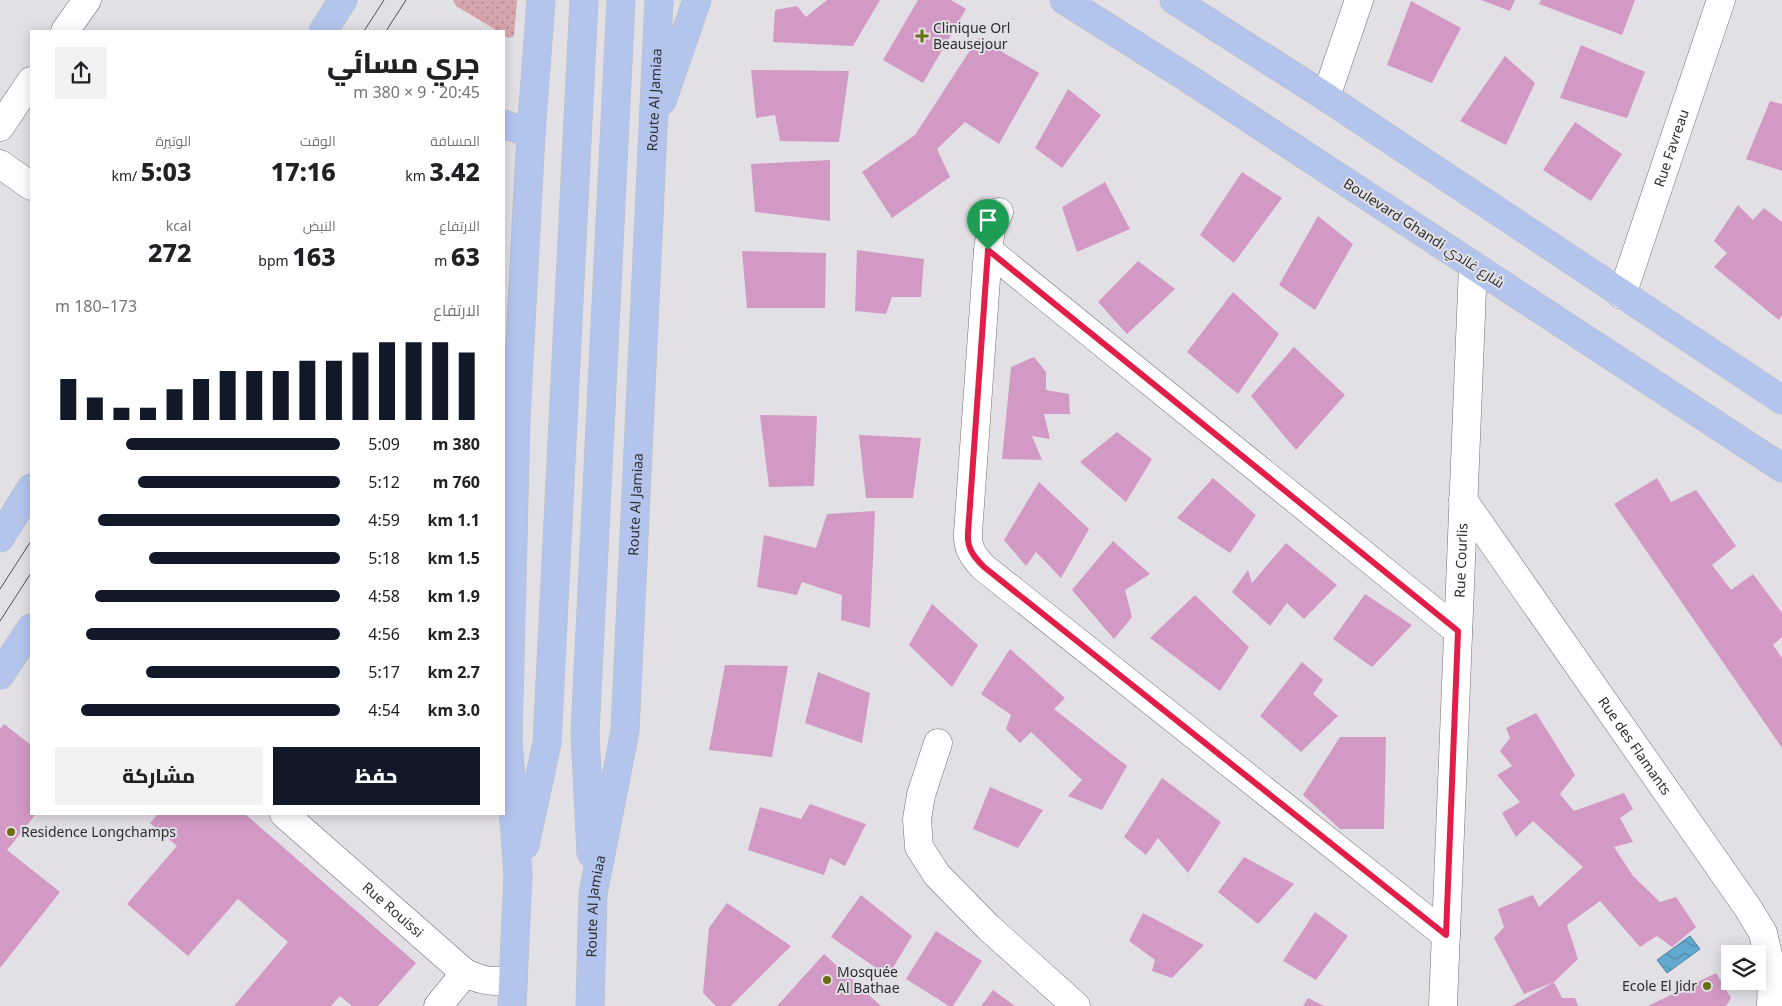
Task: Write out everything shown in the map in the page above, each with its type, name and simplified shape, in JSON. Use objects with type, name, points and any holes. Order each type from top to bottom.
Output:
[{"type":"main road","points":[[324,30],[343,0]]},
{"type":"main road","points":[[512,1006],[518,875],[508,739],[510,417],[541,0]]},
{"type":"main road","points":[[518,875],[547,743],[584,0]]},
{"type":"main road","points":[[593,894],[585,733],[621,0]]},
{"type":"main road","name":"Route Al Jamiaa","points":[[590,1006],[593,894],[625,731],[659,0]]},
{"type":"main road","points":[[652,131],[697,0]]},
{"type":"main road","name":"Boulevard Ghandi شارع غاندي","points":[[1064,0],[1473,264],[1782,468]]},
{"type":"main road","points":[[1174,0],[1326,97],[1782,400]]},
{"type":"main road","points":[[505,124],[531,134]]},
{"type":"main road","points":[[0,538],[30,490]]},
{"type":"main road","points":[[0,675],[30,630]]},
{"type":"street","points":[[66,30],[86,0]]},
{"type":"street","points":[[1326,97],[1359,0]]},
{"type":"street","name":"Rue Favreau","points":[[1622,295],[1721,0]]},
{"type":"street","points":[[0,127],[30,82]]},
{"type":"street","points":[[0,164],[30,185]]},
{"type":"street","points":[[999,212],[992,229],[988,250],[968,533],[968,543],[972,555],[991,573],[1446,935]]},
{"type":"street","points":[[988,250],[1458,631]]},
{"type":"street","name":"Rue Courlis","points":[[1443,1006],[1473,264]]},
{"type":"street","name":"Rue des Flamants","points":[[1463,500],[1748,908],[1763,933],[1772,972],[1771,1006]]},
{"type":"street","points":[[938,742],[921,795],[918,819],[919,847],[937,875],[988,927],[1076,1006]]},
{"type":"street","name":"Rue Rouissi","points":[[285,815],[465,973],[491,982],[513,979]]},
{"type":"street","points":[[438,1006],[465,973]]},
{"type":"shaded area","points":[[453,0],[517,0],[514,36],[509,38],[505,36],[505,30],[496,30],[456,6]]},
{"type":"water","points":[[1690,936],[1700,949],[1667,973],[1657,960]]},
{"type":"building","points":[[827,0],[880,0],[853,46],[773,42],[775,10],[797,6],[806,17]]},
{"type":"building","points":[[918,0],[951,0],[966,9],[923,83],[883,60]]},
{"type":"building","points":[[1481,0],[1515,0],[1510,11]]},
{"type":"building","points":[[1541,0],[1635,0],[1622,35],[1539,4]]},
{"type":"building","points":[[1411,1],[1461,28],[1432,83],[1387,65]]},
{"type":"building","points":[[978,38],[1039,73],[999,144],[965,122],[937,149],[950,177],[892,218],[862,172],[915,135]]},
{"type":"building","points":[[1581,45],[1645,72],[1627,118],[1560,98]]},
{"type":"building","points":[[1505,56],[1535,83],[1506,145],[1460,121]]},
{"type":"building","points":[[751,70],[849,71],[839,142],[780,141],[775,115],[756,118]]},
{"type":"building","points":[[1068,89],[1101,115],[1062,168],[1035,148]]},
{"type":"building","points":[[1770,101],[1782,104],[1782,171],[1746,159]]},
{"type":"building","points":[[1575,122],[1622,154],[1591,201],[1543,170]]},
{"type":"building","points":[[830,160],[830,221],[755,212],[751,164]]},
{"type":"building","points":[[1242,172],[1282,198],[1234,263],[1200,235]]},
{"type":"building","points":[[1105,182],[1130,229],[1077,252],[1062,207]]},
{"type":"building","points":[[1738,205],[1753,220],[1764,208],[1782,222],[1782,315],[1779,320],[1714,267],[1727,253],[1714,241]]},
{"type":"building","points":[[1318,216],[1353,244],[1315,310],[1279,285]]},
{"type":"building","points":[[857,250],[924,259],[921,297],[892,297],[886,314],[855,311]]},
{"type":"building","points":[[742,251],[826,253],[825,308],[747,308]]},
{"type":"building","points":[[1138,261],[1175,289],[1127,334],[1098,302]]},
{"type":"building","points":[[1233,292],[1279,334],[1238,394],[1187,352]]},
{"type":"building","points":[[1294,347],[1345,395],[1296,450],[1251,396]]},
{"type":"building","points":[[1034,357],[1046,372],[1046,390],[1069,394],[1070,414],[1044,414],[1050,439],[1032,436],[1042,460],[1002,459],[1011,367]]},
{"type":"building","points":[[760,415],[817,416],[814,486],[769,487]]},
{"type":"building","points":[[1117,432],[1152,459],[1126,502],[1080,462]]},
{"type":"building","points":[[859,435],[921,438],[913,498],[866,498]]},
{"type":"building","points":[[1213,478],[1256,515],[1230,553],[1177,518]]},
{"type":"building","points":[[1657,478],[1671,502],[1696,490],[1736,546],[1712,565],[1731,590],[1753,574],[1782,613],[1782,637],[1773,645],[1782,658],[1782,748],[1614,504]]},
{"type":"building","points":[[1039,482],[1089,529],[1061,578],[1036,552],[1026,566],[1004,540]]},
{"type":"building","points":[[875,511],[870,628],[841,620],[842,595],[802,582],[797,595],[757,587],[764,535],[816,548],[827,514]]},
{"type":"building","points":[[1113,541],[1150,574],[1125,590],[1132,617],[1114,639],[1072,590]]},
{"type":"building","points":[[1286,543],[1337,585],[1304,619],[1287,603],[1270,626],[1232,592],[1248,570],[1252,583]]},
{"type":"building","points":[[1365,594],[1412,625],[1372,667],[1333,639]]},
{"type":"building","points":[[1195,595],[1249,647],[1220,691],[1150,638]]},
{"type":"building","points":[[932,604],[978,645],[952,687],[909,645]]},
{"type":"building","points":[[1010,649],[1065,698],[1054,709],[1127,766],[1102,810],[1068,796],[1082,780],[1031,732],[1020,743],[1006,729],[1011,715],[981,694]]},
{"type":"building","points":[[1302,662],[1323,680],[1313,694],[1338,716],[1301,752],[1260,716]]},
{"type":"building","points":[[725,665],[788,666],[772,757],[709,750]]},
{"type":"building","points":[[818,672],[870,693],[862,743],[805,723]]},
{"type":"building","points":[[1536,713],[1575,775],[1560,794],[1574,811],[1624,793],[1633,809],[1620,818],[1633,842],[1614,847],[1633,876],[1660,902],[1676,897],[1696,927],[1672,947],[1657,936],[1640,947],[1600,901],[1567,925],[1578,959],[1554,982],[1524,994],[1494,938],[1504,927],[1498,909],[1533,895],[1539,907],[1583,867],[1533,821],[1516,837],[1502,813],[1520,802],[1497,775],[1512,766],[1500,751],[1510,738],[1506,728]]},
{"type":"building","name":"Residence Longchamps","points":[[4,724],[30,744],[30,815],[35,815],[7,850],[60,892],[0,968],[0,729]]},
{"type":"building","points":[[1340,737],[1386,737],[1384,829],[1340,829],[1303,795]]},
{"type":"building","points":[[1162,778],[1221,822],[1188,873],[1158,838],[1146,855],[1124,837]]},
{"type":"building","points":[[990,787],[1043,810],[1018,848],[973,829]]},
{"type":"building","points":[[810,804],[866,824],[845,866],[830,858],[824,875],[748,850],[760,807],[801,819]]},
{"type":"building","points":[[157,815],[246,815],[416,963],[378,1006],[352,1006],[340,996],[331,1006],[234,1006],[288,942],[238,899],[188,956],[127,904],[177,846],[150,823]]},
{"type":"building","points":[[1244,857],[1294,884],[1258,924],[1218,892]]},
{"type":"building","points":[[861,895],[912,936],[888,976],[831,937]]},
{"type":"building","points":[[727,903],[791,946],[731,1006],[716,1006],[703,993],[709,928]]},
{"type":"building","points":[[1315,912],[1348,936],[1316,980],[1283,961]]},
{"type":"building","points":[[1143,913],[1204,945],[1172,978],[1152,971],[1155,960],[1129,941]]},
{"type":"building","points":[[936,931],[982,961],[953,1006],[949,1006],[906,979]]},
{"type":"building","name":"Mosquée Al Bathae","points":[[824,954],[881,1006],[777,1006]]},
{"type":"building","name":"Ecole El Jidr","points":[[1716,973],[1721,981],[1721,990],[1726,990],[1731,998],[1726,1006],[1648,1006]]},
{"type":"building","points":[[1554,982],[1562,998],[1575,998],[1578,1006],[1512,1006]]},
{"type":"building","points":[[993,990],[1015,1006],[981,1006]]},
{"type":"building","points":[[1308,998],[1324,1006],[1303,1006]]},
{"type":"tram line","points":[[365,30],[384,0]]},
{"type":"tram line","points":[[387,30],[406,0]]},
{"type":"tram line","points":[[0,589],[30,543]]},
{"type":"tram line","points":[[0,621],[30,575]]},
{"type":"place","name":"Clinique Orl Beausejour","points":[[922,36]]},
{"type":"place","name":"Residence Longchamps","points":[[11,832]]},
{"type":"place","name":"Mosquée Al Bathae","points":[[827,980]]},
{"type":"place","name":"Ecole El Jidr","points":[[1707,986]]},
{"type":"route","points":[[988,250],[1458,631],[1446,935],[984,567],[972,555],[968,543],[968,533],[988,250]]}]
